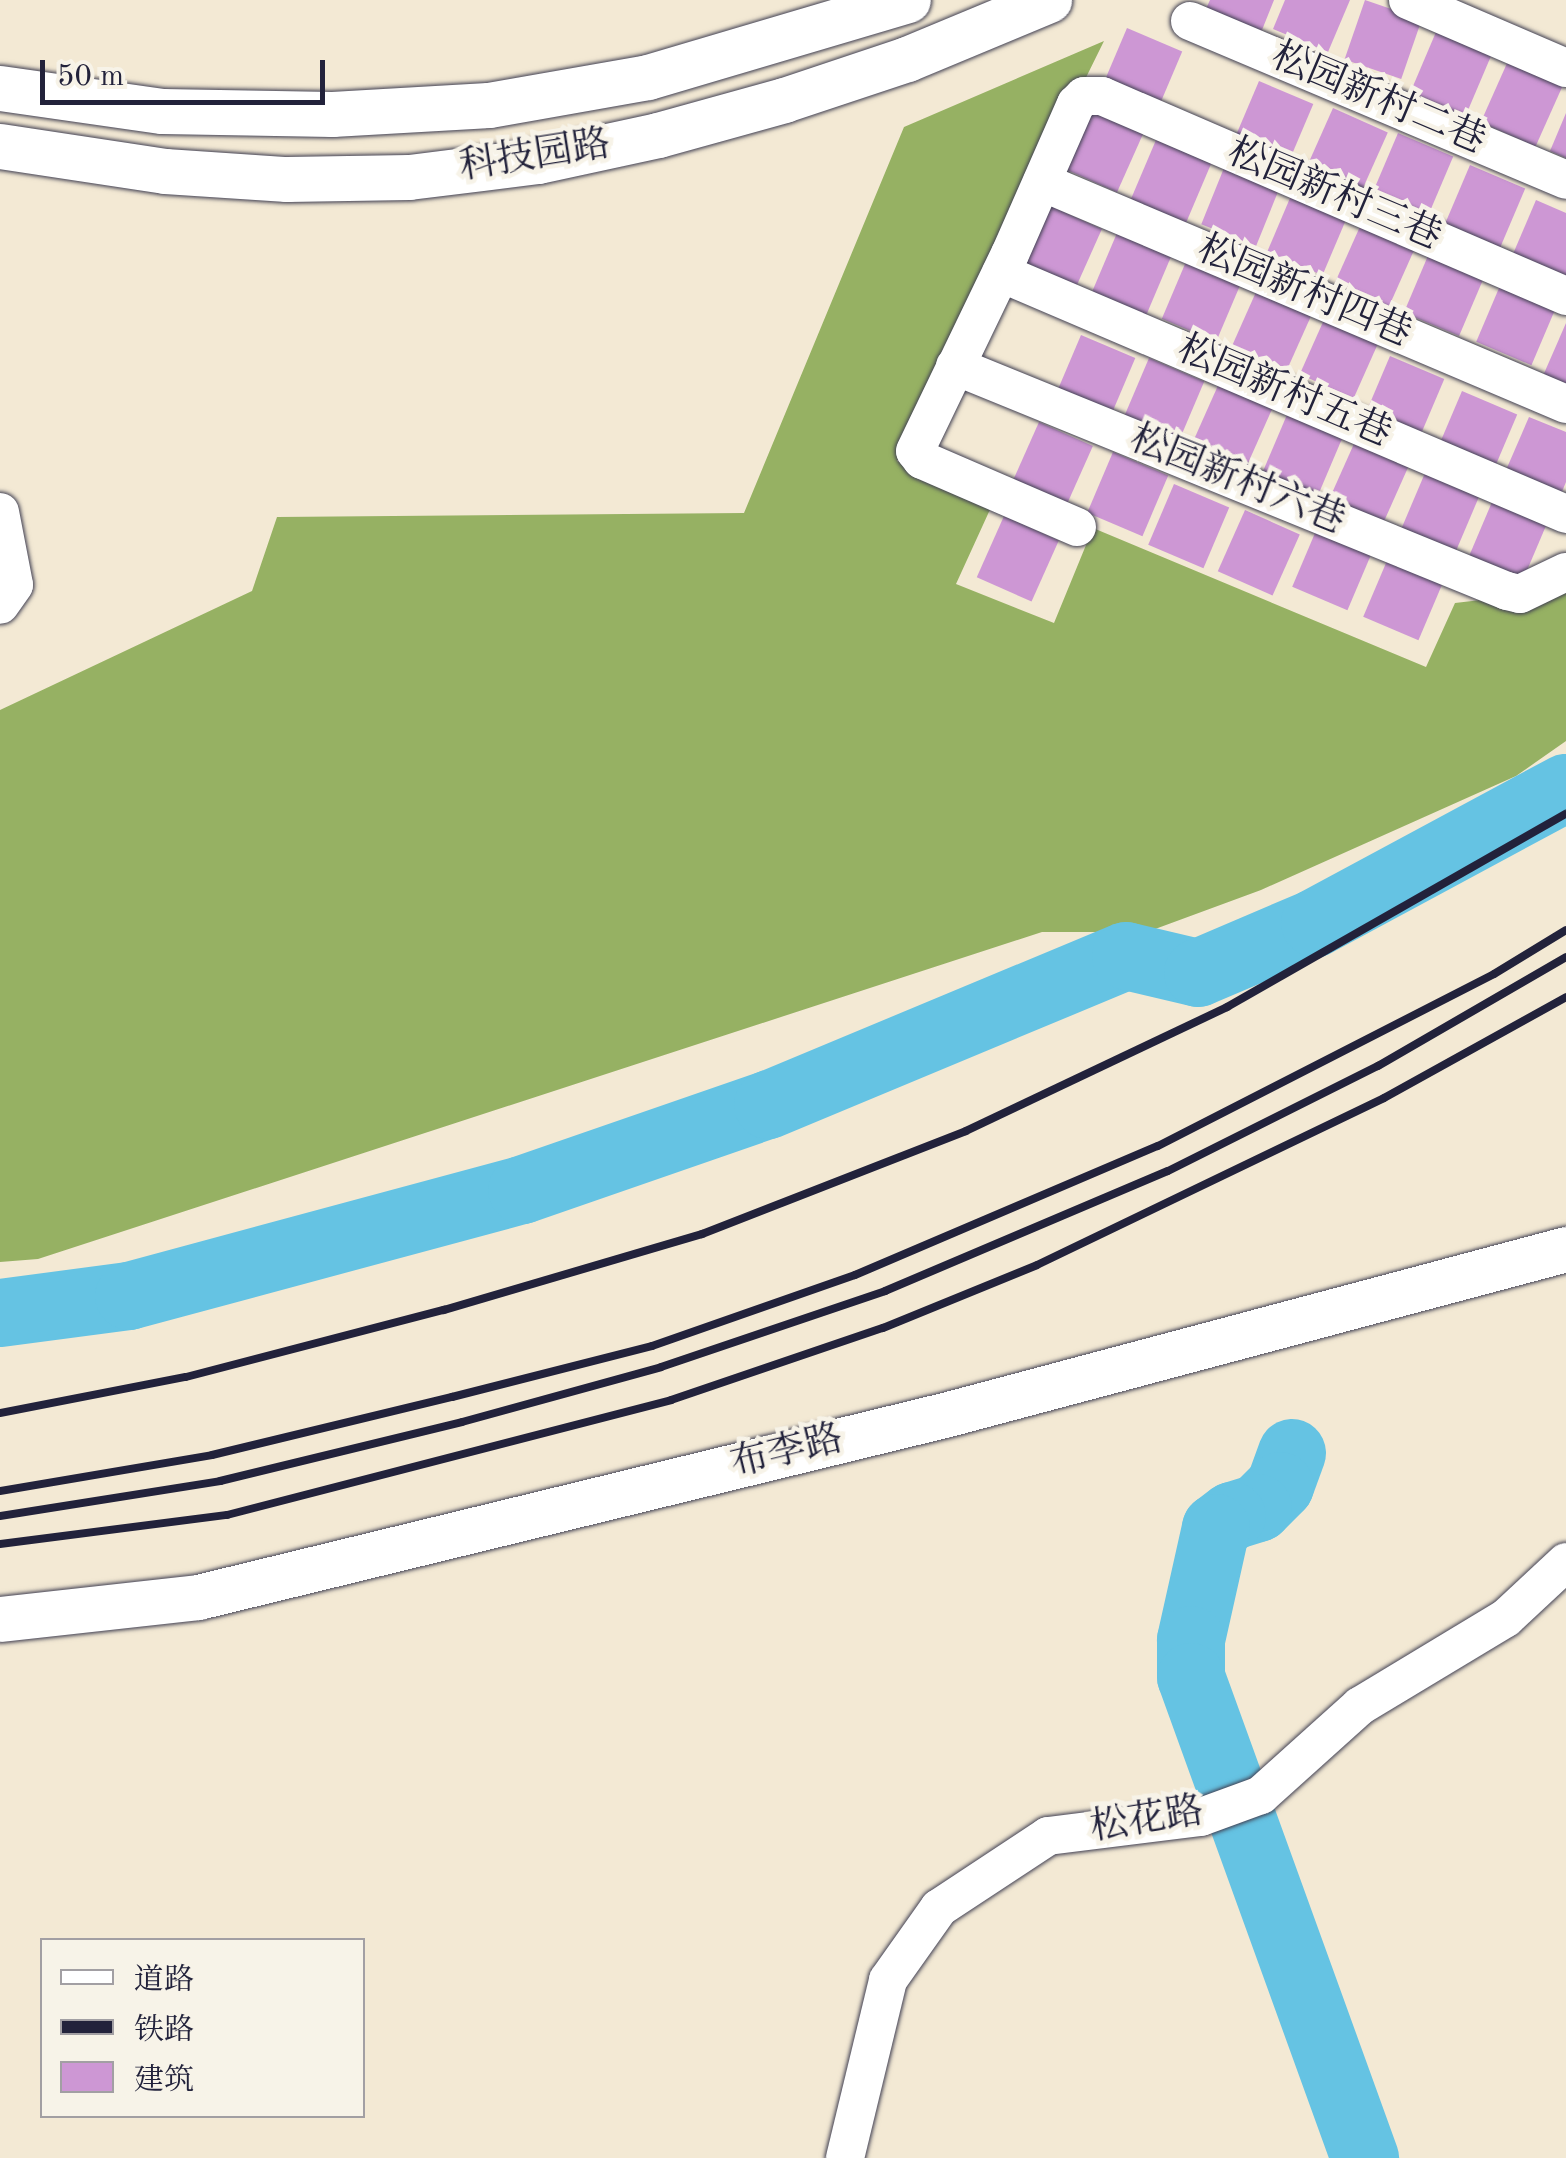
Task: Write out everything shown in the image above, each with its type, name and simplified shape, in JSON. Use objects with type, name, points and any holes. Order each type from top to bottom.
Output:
[{"type":"main road","name":"科技园路","points":[[0,88],[162,110],[347,114],[490,105],[567,94],[726,56],[908,0]]},
{"type":"main road","name":"科技园路","points":[[0,146],[196,174],[409,177],[538,160],[722,119],[908,59],[1048,0]]},
{"type":"main road","points":[[347,114],[350,178]]},
{"type":"main road","name":"布李路","points":[[0,1619],[198,1598],[948,1414],[1566,1249]]},
{"type":"street","points":[[1408,0],[1566,68]]},
{"type":"street","name":"松园新村二巷","points":[[1190,21],[1566,180]]},
{"type":"street","name":"松园新村三巷","points":[[1042,182],[1076,104],[1092,94],[1102,96],[1566,296]]},
{"type":"street","points":[[1042,182],[915,451],[922,460],[1078,527]]},
{"type":"street","name":"松园新村四巷","points":[[1042,182],[1566,404]]},
{"type":"street","name":"松园新村五巷","points":[[1002,273],[1566,514]]},
{"type":"street","name":"松园新村六巷","points":[[955,366],[1520,594],[1566,572]]},
{"type":"street","points":[[0,512],[14,585],[0,605]]},
{"type":"street","name":"松花路","points":[[846,2158],[888,1980],[939,1908],[1048,1836],[1201,1817],[1260,1794],[1360,1706],[1506,1618],[1566,1562]]},
{"type":"green space","points":[[1104,41],[897,461],[993,503],[956,584],[1054,623],[1093,528],[1426,667],[1455,603],[1566,590],[1566,741],[1516,776],[1261,890],[1147,932],[1042,932],[38,1259],[0,1262],[0,710],[252,591],[277,517],[744,513],[904,127]]},
{"type":"building","points":[[1210,0],[1274,0],[1260,35],[1205,11]]},
{"type":"building","points":[[1285,0],[1350,0],[1328,52],[1273,29]]},
{"type":"building","points":[[1365,0],[1422,20],[1401,79],[1344,60]]},
{"type":"building","points":[[1127,28],[1182,51],[1156,112],[1101,89]]},
{"type":"building","points":[[1436,32],[1491,55],[1465,116],[1410,93]]},
{"type":"building","points":[[1508,61],[1563,85],[1536,147],[1481,122]]},
{"type":"building","points":[[1259,81],[1313,104],[1287,166],[1233,143]]},
{"type":"building","points":[[1090,108],[1144,132],[1117,192],[1063,168]]},
{"type":"building","points":[[1333,108],[1388,132],[1361,194],[1306,169]]},
{"type":"building","points":[[1566,113],[1566,158],[1550,151]]},
{"type":"building","points":[[1398,133],[1453,156],[1427,217],[1372,194]]},
{"type":"building","points":[[1156,140],[1211,163],[1185,224],[1130,201]]},
{"type":"building","points":[[1226,163],[1281,185],[1256,246],[1201,224]]},
{"type":"building","points":[[1470,165],[1525,188],[1499,249],[1444,226]]},
{"type":"building","points":[[1293,191],[1348,214],[1322,275],[1267,252]]},
{"type":"building","points":[[1536,200],[1566,213],[1566,281],[1510,261]]},
{"type":"building","points":[[1048,205],[1102,229],[1074,291],[1020,267]]},
{"type":"building","points":[[1362,222],[1416,246],[1389,306],[1335,282]]},
{"type":"building","points":[[1117,233],[1171,256],[1145,318],[1091,295]]},
{"type":"building","points":[[1430,251],[1485,274],[1459,336],[1404,313]]},
{"type":"building","points":[[1188,257],[1242,280],[1216,342],[1162,319]]},
{"type":"building","points":[[1502,281],[1557,304],[1531,365],[1476,342]]},
{"type":"building","points":[[1256,292],[1311,316],[1284,378],[1229,353]]},
{"type":"building","points":[[1327,313],[1381,337],[1354,398],[1300,374]]},
{"type":"building","points":[[1566,323],[1566,396],[1539,385]]},
{"type":"building","points":[[1081,335],[1135,358],[1109,420],[1055,397]]},
{"type":"building","points":[[1390,356],[1444,379],[1419,440],[1364,417]]},
{"type":"building","points":[[1149,358],[1204,381],[1178,442],[1123,419]]},
{"type":"building","points":[[1220,381],[1274,405],[1247,466],[1193,442]]},
{"type":"building","points":[[1462,391],[1517,414],[1491,475],[1436,452]]},
{"type":"building","points":[[1289,410],[1344,433],[1318,494],[1263,471]]},
{"type":"building","points":[[1529,417],[1566,432],[1566,482],[1558,501],[1503,477]]},
{"type":"building","points":[[1039,422],[1093,446],[1066,506],[1012,482]]},
{"type":"building","points":[[1357,437],[1411,461],[1383,523],[1329,499]]},
{"type":"building","points":[[1113,452],[1168,475],[1142,536],[1087,513]]},
{"type":"building","points":[[1425,473],[1479,496],[1454,557],[1399,534]]},
{"type":"building","points":[[1174,484],[1229,507],[1203,568],[1148,545]]},
{"type":"building","points":[[1492,502],[1546,525],[1520,587],[1466,564]]},
{"type":"building","points":[[1245,510],[1300,534],[1273,596],[1218,571]]},
{"type":"building","points":[[1004,516],[1059,540],[1032,602],[977,577]]},
{"type":"building","points":[[1318,526],[1373,549],[1347,610],[1292,587]]},
{"type":"building","points":[[1389,556],[1444,579],[1418,640],[1363,617]]},
{"type":"waterway","points":[[0,1313],[129,1296],[522,1190],[768,1105],[1126,956],[1198,973],[1315,923],[1566,788]]},
{"type":"waterway","points":[[1292,1453],[1280,1486],[1258,1508],[1232,1516],[1216,1528],[1191,1640],[1191,1677],[1365,2158]]},
{"type":"railway","points":[[0,1413],[186,1377],[444,1310],[702,1234],[966,1131],[1227,1007],[1566,814]]},
{"type":"railway","points":[[0,1491],[212,1455],[452,1397],[652,1346],[855,1275],[1158,1146],[1494,974],[1566,930]]},
{"type":"railway","points":[[0,1516],[220,1481],[462,1422],[661,1367],[885,1291],[1168,1171],[1378,1066],[1566,957]]},
{"type":"railway","points":[[0,1544],[227,1515],[671,1400],[883,1328],[1037,1265],[1384,1098],[1566,997]]}]
